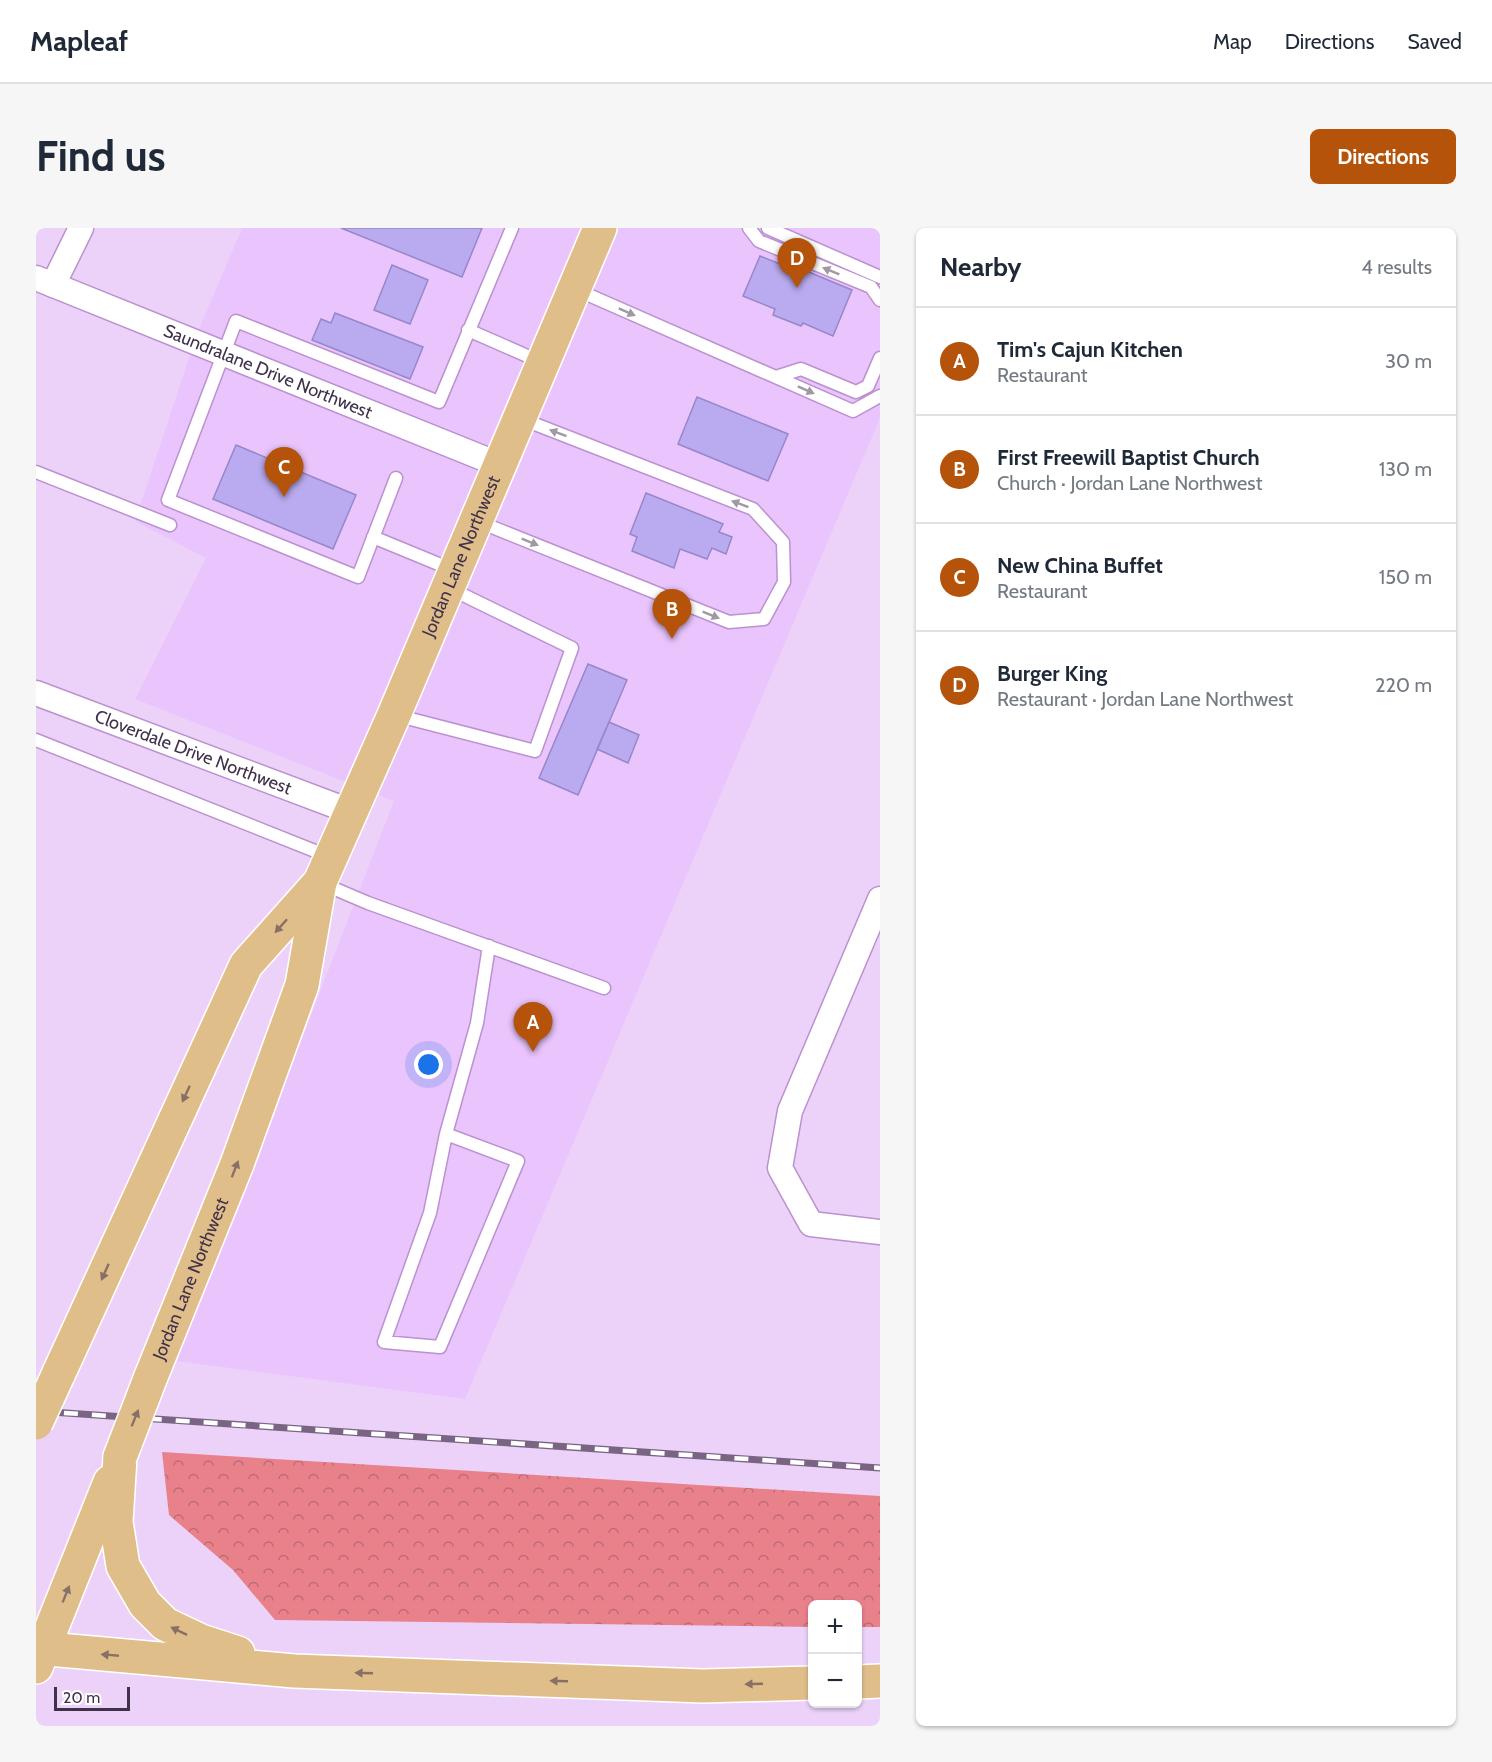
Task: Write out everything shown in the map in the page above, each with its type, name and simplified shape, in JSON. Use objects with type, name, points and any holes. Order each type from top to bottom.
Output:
[{"type":"main road","name":"Jordan Lane Northwest","points":[[39,1655],[237,1164],[303,985],[326,870],[600,228]]},
{"type":"main road","name":"Jordan Lane Northwest","points":[[36,1423],[246,965],[326,870]]},
{"type":"main road","points":[[120,1456],[116,1522],[123,1566],[146,1604],[165,1624],[201,1641],[294,1671]]},
{"type":"main road","points":[[39,1655],[294,1671],[703,1686],[808,1683]]},
{"type":"main road","points":[[862,1682],[880,1681]]},
{"type":"street","points":[[44,281],[81,228]]},
{"type":"street","name":"Saundralane Drive Northwest","points":[[44,281],[500,465]]},
{"type":"street","name":"Cloverdale Drive Northwest","points":[[36,693],[352,812]]},
{"type":"street","points":[[880,899],[790,1111],[780,1168],[811,1224],[880,1232]]},
{"type":"lane","points":[[396,478],[358,578],[168,500],[236,321],[439,402],[512,228]]},
{"type":"lane","points":[[749,228],[759,241],[871,287],[880,300]]},
{"type":"lane","points":[[768,228],[880,277]]},
{"type":"lane","points":[[574,288],[853,411],[880,396]]},
{"type":"lane","points":[[468,330],[542,362]]},
{"type":"lane","points":[[776,377],[801,369],[856,392],[868,386],[880,358]]},
{"type":"lane","points":[[476,520],[729,622],[764,619],[784,582],[783,542],[753,510],[519,417]]},
{"type":"lane","points":[[36,472],[170,525]]},
{"type":"lane","points":[[374,537],[572,648],[535,751],[394,715]]},
{"type":"lane","points":[[36,740],[326,870],[368,903],[604,988]]},
{"type":"lane","points":[[446,1134],[519,1161],[440,1347],[384,1342],[430,1213],[446,1134],[477,1023],[489,946]]},
{"type":"shaded area","points":[[242,228],[880,228],[880,418],[465,1399],[177,1361],[394,801],[135,699],[206,558],[135,521],[197,334]]},
{"type":"green space","points":[[162,1452],[880,1496],[880,1627],[862,1627],[862,1600],[808,1600],[808,1627],[275,1620],[233,1570],[169,1515]]},
{"type":"building","points":[[341,228],[482,228],[462,277]]},
{"type":"building","points":[[760,256],[790,268],[792,265],[852,290],[833,336],[803,323],[801,326],[773,315],[775,309],[743,296]]},
{"type":"building","points":[[392,265],[428,280],[410,324],[374,310]]},
{"type":"building","points":[[335,313],[423,347],[410,379],[312,340],[321,319],[331,323]]},
{"type":"building","points":[[697,397],[788,434],[768,481],[678,444]]},
{"type":"building","points":[[236,445],[356,495],[333,549],[213,499]]},
{"type":"building","points":[[646,493],[723,524],[719,532],[732,537],[726,554],[712,548],[707,559],[680,549],[674,568],[632,551],[637,537],[630,534]]},
{"type":"building","points":[[588,664],[627,680],[578,795],[539,778]]},
{"type":"building","points":[[609,722],[639,735],[628,763],[597,749]]},
{"type":"railway","points":[[36,1411],[880,1468]]},
{"type":"place","name":"Burger King","points":[[797,288]]},
{"type":"place","name":"New China Buffet","points":[[284,497]]},
{"type":"place","name":"First Freewill Baptist Church","points":[[672,639]]},
{"type":"place","name":"Tim's Cajun Kitchen","points":[[533,1052]]}]
